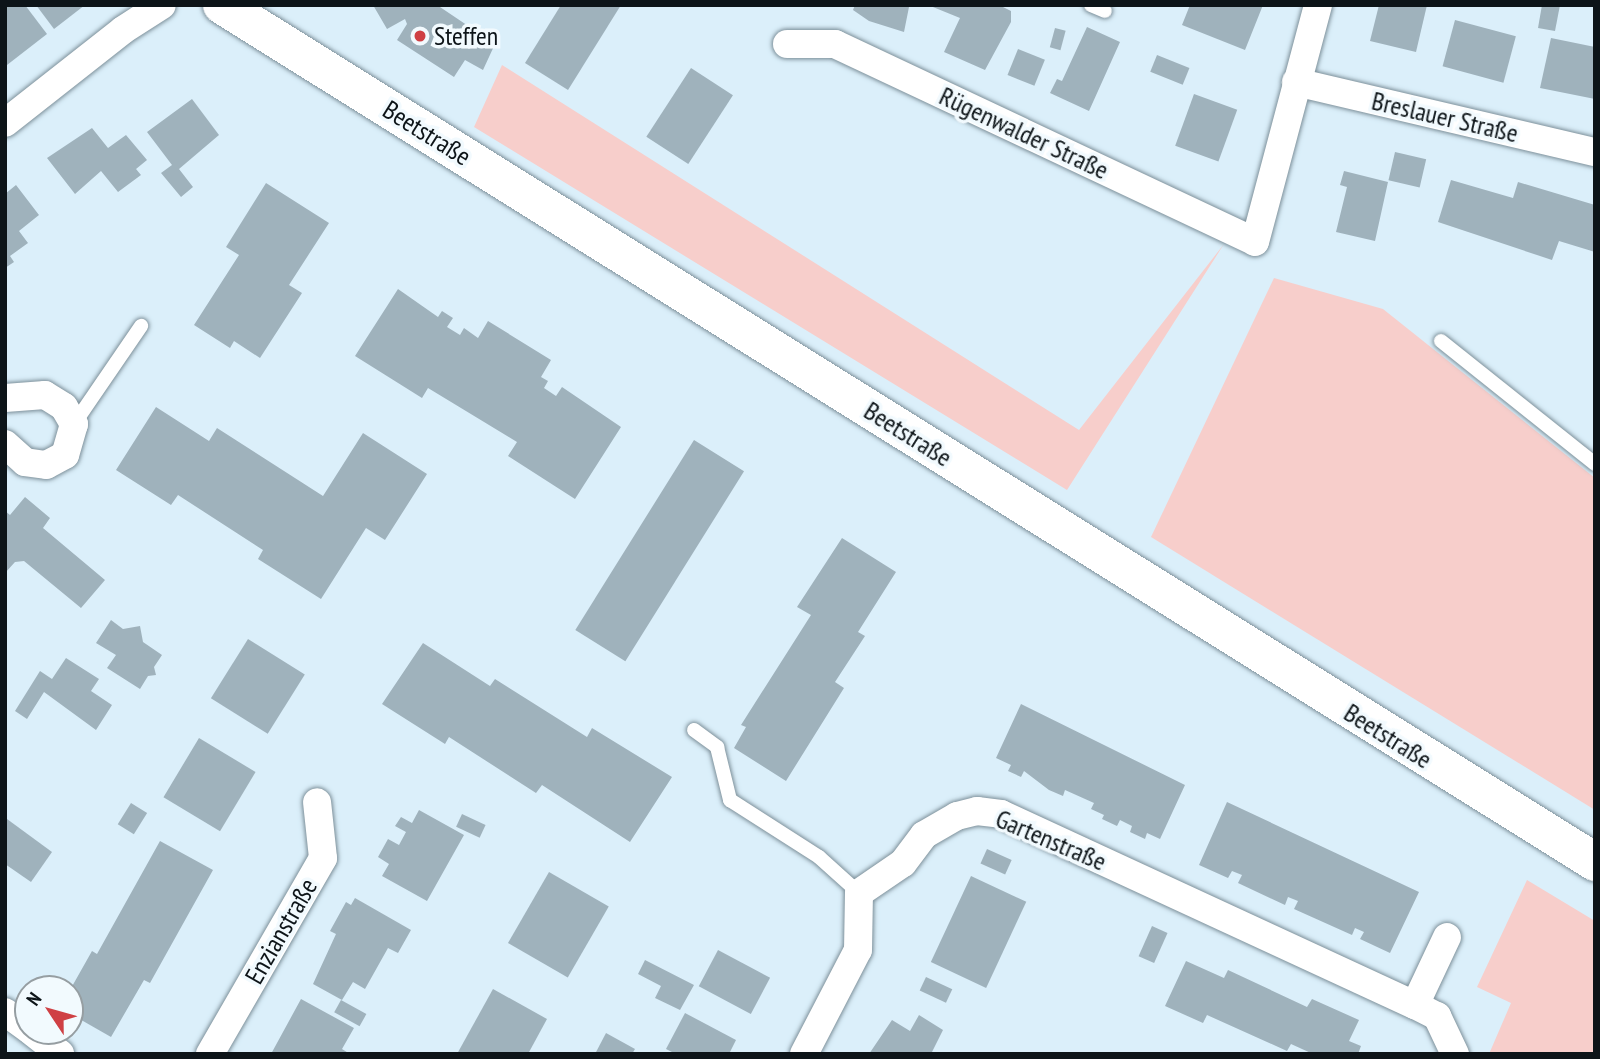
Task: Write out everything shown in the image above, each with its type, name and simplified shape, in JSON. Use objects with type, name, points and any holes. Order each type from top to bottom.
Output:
[{"type":"main road","name":"Beetstraße","points":[[222,5],[1595,862]]},
{"type":"street","points":[[5,123],[123,30],[162,5]]},
{"type":"street","points":[[1296,82],[1318,5]]},
{"type":"street","name":"Rügenwalder Straße","points":[[788,44],[835,44],[1255,242],[1296,82]]},
{"type":"street","name":"Breslauer Straße","points":[[1296,82],[1595,152]]},
{"type":"street","points":[[5,398],[45,395],[64,407],[74,424],[65,455],[46,465],[25,462],[5,444]]},
{"type":"street","name":"Enzianstraße","points":[[210,1054],[323,858],[317,802]]},
{"type":"street","name":"Gartenstraße","points":[[859,893],[903,863],[924,835],[957,816],[1001,814],[1437,1016],[1455,1054]]},
{"type":"street","points":[[804,1054],[858,950],[859,893]]},
{"type":"street","points":[[1415,1005],[1447,937]]},
{"type":"lane","points":[[1091,5],[1105,11]]},
{"type":"lane","points":[[74,424],[141,326]]},
{"type":"lane","points":[[1441,341],[1595,464]]},
{"type":"lane","points":[[694,730],[717,747],[730,800],[819,857],[859,893]]},
{"type":"shaded area","points":[[502,65],[1079,430],[1224,244],[1067,490],[474,127]]},
{"type":"shaded area","points":[[1274,278],[1383,309],[1595,478],[1595,810],[1151,537]]},
{"type":"shaded area","points":[[1527,880],[1595,921],[1595,1054],[1489,1054],[1511,1003],[1477,987]]},
{"type":"building","points":[[5,5],[25,5],[47,34],[7,65]]},
{"type":"building","points":[[36,5],[85,5],[54,29]]},
{"type":"building","points":[[373,5],[437,5],[495,44],[483,70],[465,60],[454,77],[397,40],[407,24],[405,19],[387,29]]},
{"type":"building","points":[[561,5],[621,5],[568,90],[525,63]]},
{"type":"building","points":[[855,5],[916,5],[909,7],[904,32],[869,21],[853,10]]},
{"type":"building","points":[[928,5],[999,5],[1011,11],[1011,22],[985,70],[944,52],[960,18]]},
{"type":"building","points":[[1190,5],[1263,5],[1245,50],[1182,25]]},
{"type":"building","points":[[1379,5],[1427,5],[1416,52],[1370,41]]},
{"type":"building","points":[[1542,5],[1560,5],[1555,31],[1538,28]]},
{"type":"building","points":[[1455,20],[1516,36],[1503,83],[1443,66]]},
{"type":"building","points":[[1087,27],[1120,42],[1089,111],[1050,93],[1057,79],[1062,81]]},
{"type":"building","points":[[1055,28],[1066,31],[1060,50],[1050,47]]},
{"type":"building","points":[[1551,38],[1595,47],[1595,99],[1540,88]]},
{"type":"building","points":[[1018,49],[1045,60],[1034,86],[1008,75]]},
{"type":"building","points":[[1157,55],[1189,68],[1183,85],[1150,72]]},
{"type":"building","points":[[691,68],[733,95],[688,164],[646,137]]},
{"type":"building","points":[[1194,94],[1237,110],[1218,161],[1175,146]]},
{"type":"building","points":[[192,99],[219,135],[179,169],[193,187],[181,197],[161,173],[172,165],[147,132]]},
{"type":"building","points":[[92,128],[108,148],[126,135],[147,160],[136,169],[141,175],[118,192],[101,171],[75,194],[47,158]]},
{"type":"building","points":[[1395,152],[1426,159],[1420,187],[1388,180]]},
{"type":"building","points":[[1344,171],[1388,182],[1375,241],[1336,232],[1347,187],[1340,185]]},
{"type":"building","points":[[1451,180],[1513,198],[1518,182],[1595,205],[1595,252],[1559,241],[1552,260],[1438,222]]},
{"type":"building","points":[[266,183],[329,223],[289,285],[302,293],[260,358],[234,341],[230,348],[194,325],[239,255],[226,247]]},
{"type":"building","points":[[16,185],[39,215],[19,231],[28,243],[10,256],[14,262],[5,268],[5,194]]},
{"type":"building","points":[[398,289],[438,317],[442,311],[453,318],[447,327],[460,335],[464,328],[478,338],[488,321],[551,360],[541,377],[548,381],[544,388],[556,396],[562,387],[621,427],[575,499],[508,456],[517,442],[428,388],[422,398],[355,356]]},
{"type":"building","points":[[156,407],[209,441],[217,428],[323,496],[363,433],[427,474],[385,540],[366,528],[321,599],[258,559],[263,550],[178,495],[171,505],[116,470]]},
{"type":"building","points":[[694,440],[744,471],[625,661],[575,630]]},
{"type":"building","points":[[25,497],[50,518],[43,528],[105,580],[81,608],[24,561],[15,562],[5,573],[5,511],[10,515]]},
{"type":"building","points":[[842,538],[896,572],[858,632],[865,636],[835,682],[844,688],[786,781],[734,748],[746,727],[741,725],[811,615],[797,607]]},
{"type":"building","points":[[111,620],[123,629],[140,626],[143,642],[162,655],[154,667],[156,675],[148,676],[140,689],[107,668],[116,655],[96,643]]},
{"type":"building","points":[[248,639],[305,675],[268,734],[211,698]]},
{"type":"building","points":[[423,643],[490,686],[495,679],[587,737],[592,728],[672,777],[630,842],[542,785],[536,793],[449,737],[445,744],[382,704]]},
{"type":"building","points":[[66,658],[99,679],[91,691],[112,705],[96,730],[44,692],[27,719],[15,711],[40,671],[52,679]]},
{"type":"building","points":[[1021,704],[1185,785],[1160,839],[1147,833],[1145,839],[1130,832],[1132,826],[1120,820],[1117,826],[1102,819],[1104,815],[1091,809],[1094,803],[1065,790],[1063,796],[1049,790],[1024,771],[1021,777],[1008,771],[1011,765],[996,758]]},
{"type":"building","points":[[199,738],[256,772],[220,831],[163,797]]},
{"type":"building","points":[[1227,802],[1419,892],[1390,953],[1360,939],[1364,932],[1355,928],[1352,935],[1294,909],[1298,901],[1288,897],[1285,905],[1238,883],[1242,875],[1232,871],[1228,878],[1199,865]]},
{"type":"building","points":[[131,803],[147,813],[134,834],[118,824]]},
{"type":"building","points":[[419,810],[464,835],[427,901],[382,876],[389,864],[378,857],[388,839],[399,845],[406,832],[395,826],[401,817],[412,823]]},
{"type":"building","points":[[462,814],[486,825],[480,838],[456,827]]},
{"type":"building","points":[[7,819],[52,852],[31,882],[5,864]]},
{"type":"building","points":[[160,841],[213,870],[150,983],[144,980],[111,1037],[84,1022],[84,975],[78,975],[92,951],[97,954]]},
{"type":"building","points":[[987,849],[1012,860],[1005,875],[980,864]]},
{"type":"building","points":[[549,872],[609,906],[568,978],[508,943]]},
{"type":"building","points":[[971,876],[1026,902],[986,988],[931,962]]},
{"type":"building","points":[[355,898],[411,930],[398,953],[388,948],[365,989],[353,982],[342,1000],[313,984],[336,934],[330,931],[346,902],[351,905]]},
{"type":"building","points":[[1152,926],[1168,933],[1154,963],[1139,956]]},
{"type":"building","points":[[718,950],[770,978],[751,1014],[699,986]]},
{"type":"building","points":[[645,960],[694,985],[680,1010],[655,998],[661,986],[638,974]]},
{"type":"building","points":[[1186,961],[1224,978],[1228,970],[1307,1007],[1312,999],[1359,1020],[1349,1041],[1361,1046],[1358,1054],[1313,1054],[1291,1044],[1287,1051],[1207,1015],[1203,1023],[1165,1006]]},
{"type":"building","points":[[926,977],[952,989],[946,1003],[920,991]]},
{"type":"building","points":[[493,989],[547,1019],[528,1054],[457,1054]]},
{"type":"building","points":[[301,999],[354,1028],[342,1049],[350,1054],[271,1054]]},
{"type":"building","points":[[341,1000],[366,1014],[360,1026],[334,1012]]},
{"type":"building","points":[[685,1013],[736,1040],[729,1054],[676,1054],[666,1049]]},
{"type":"building","points":[[919,1015],[943,1030],[931,1054],[869,1054],[892,1020],[910,1031]]},
{"type":"building","points":[[606,1033],[635,1049],[632,1054],[595,1054]]},
{"type":"place","name":"Steffen","points":[[420,36]]}]
